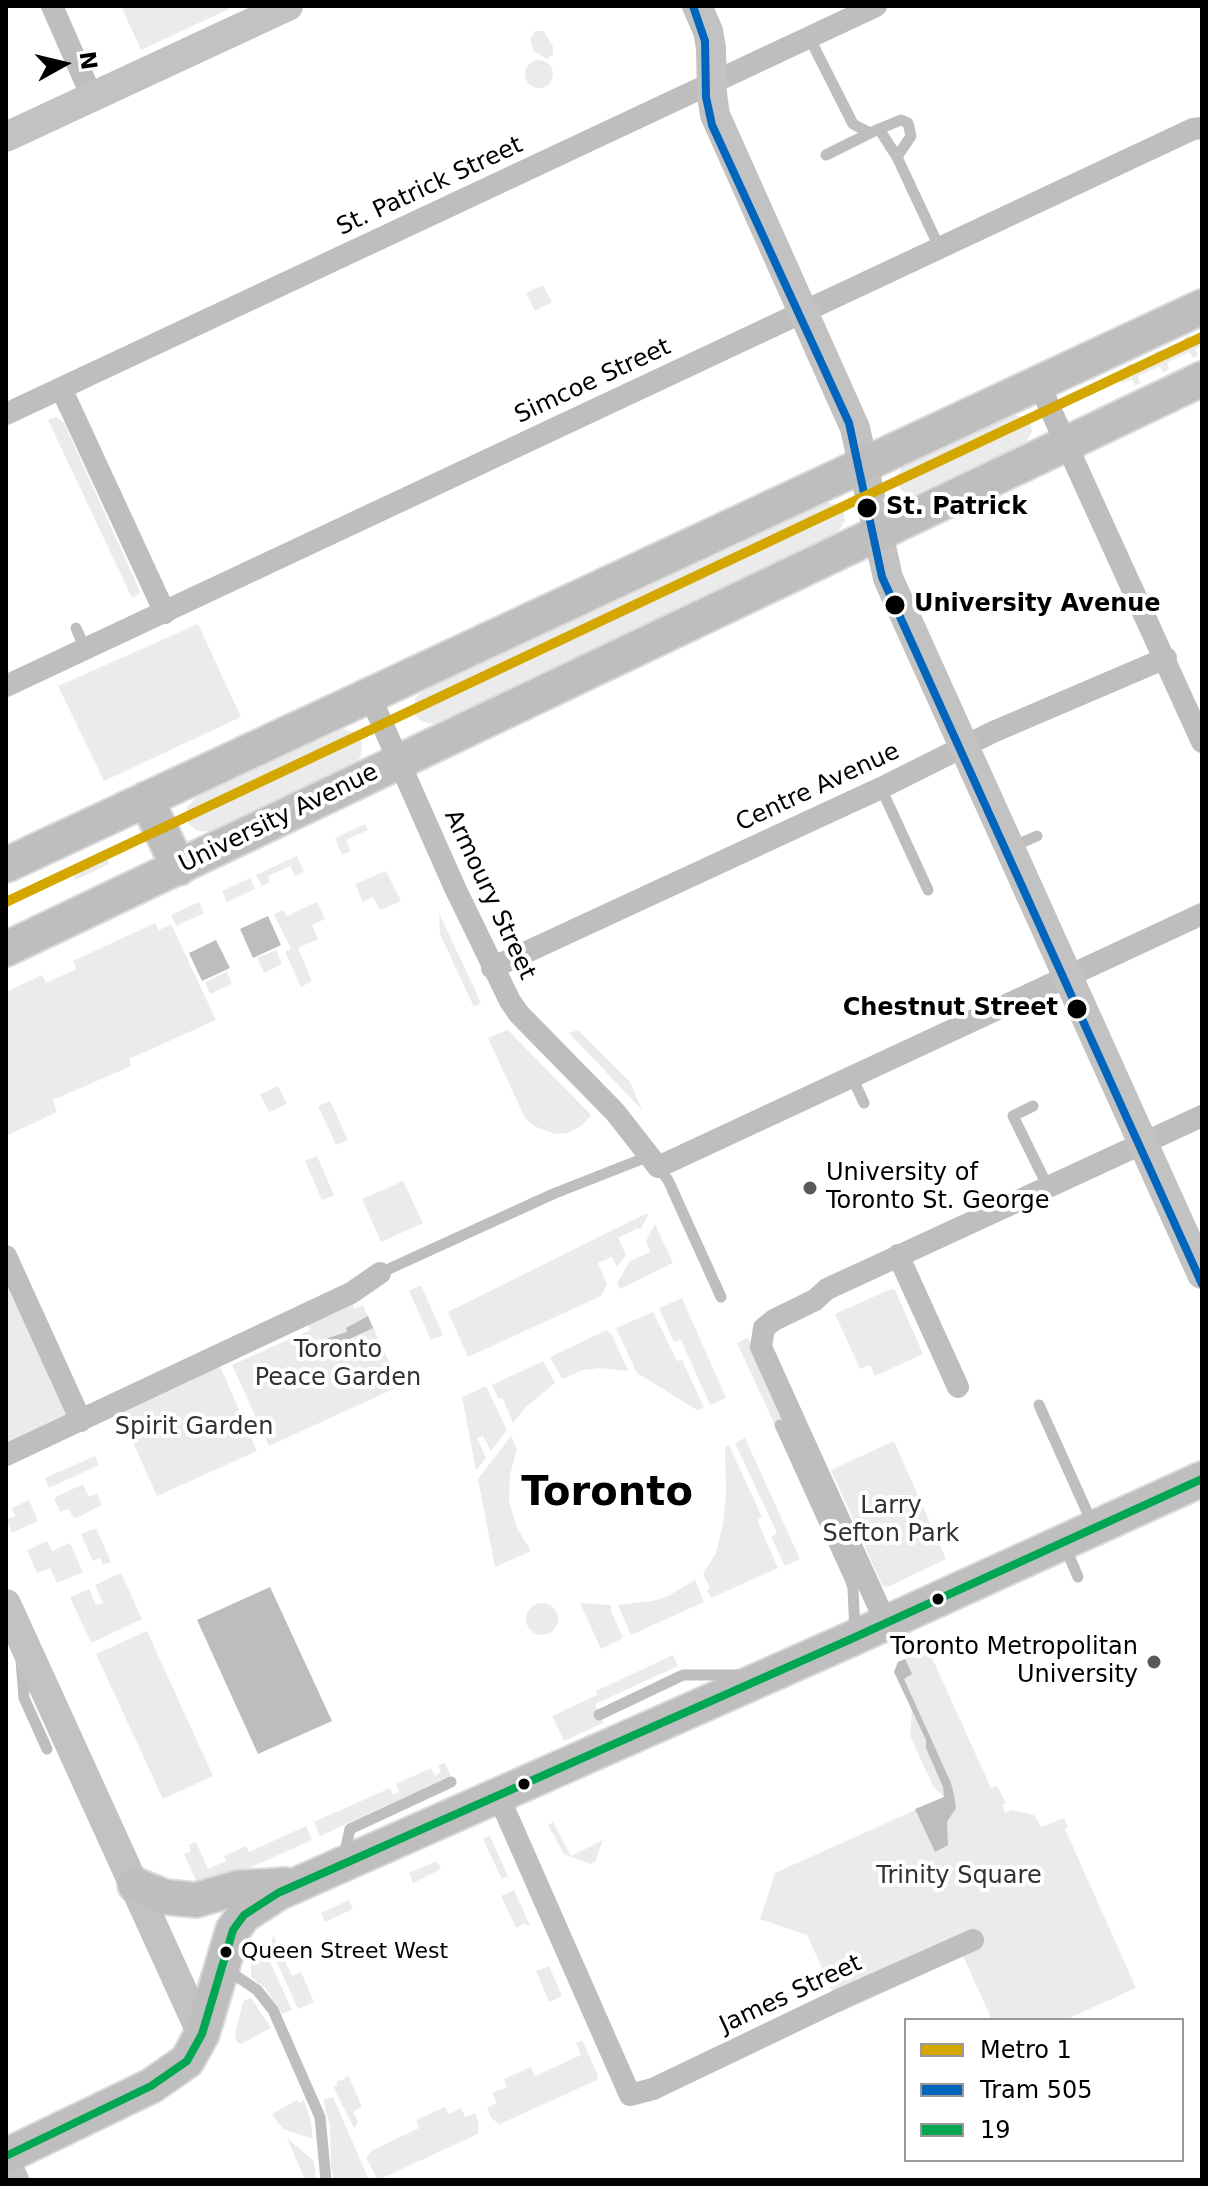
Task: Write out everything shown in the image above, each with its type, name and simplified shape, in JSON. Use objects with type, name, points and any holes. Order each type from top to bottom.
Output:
[{"type":"main road","points":[[6,137],[288,6]]},
{"type":"main road","points":[[697,6],[708,31],[711,48],[713,108],[855,428],[885,570],[897,601],[1202,1274]]},
{"type":"main road","points":[[6,865],[1202,307]]},
{"type":"main road","name":"University Avenue","points":[[6,949],[1202,379]]},
{"type":"main road","points":[[146,799],[179,868]]},
{"type":"main road","points":[[6,2156],[151,2086],[187,2061],[202,2034],[233,1930],[244,1915],[269,1898],[1202,1479]]},
{"type":"main road","points":[[6,1604],[202,2034]]},
{"type":"main road","points":[[135,1885],[165,1897],[196,1900],[237,1888],[298,1884]]},
{"type":"main road","points":[[6,2163],[14,2180]]},
{"type":"street","points":[[52,6],[92,97]]},
{"type":"street","name":"St. Patrick Street","points":[[6,414],[876,6]]},
{"type":"street","name":"Simcoe Street","points":[[6,686],[1193,129],[1202,128]]},
{"type":"street","points":[[1038,382],[1202,742]]},
{"type":"street","points":[[61,388],[165,613]]},
{"type":"street","name":"Centre Avenue","points":[[492,968],[963,747],[1166,658]]},
{"type":"street","name":"Armoury Street","points":[[369,694],[492,968],[519,1014],[615,1112],[652,1162]]},
{"type":"street","points":[[652,1162],[852,1077],[1202,914]]},
{"type":"street","points":[[886,1623],[761,1347],[761,1332],[769,1322],[815,1300],[827,1289],[1202,1116]]},
{"type":"street","points":[[898,1255],[958,1387]]},
{"type":"street","points":[[6,1256],[81,1421]]},
{"type":"street","points":[[6,1455],[351,1293],[380,1273]]},
{"type":"street","name":"James Street","points":[[498,1795],[630,2095],[653,2089],[973,1940]]},
{"type":"lane","points":[[809,37],[853,124],[874,131],[897,157],[940,249]]},
{"type":"lane","points":[[826,155],[901,120],[908,123],[911,136],[897,157]]},
{"type":"lane","points":[[76,628],[77,652]]},
{"type":"lane","points":[[881,788],[928,890]]},
{"type":"lane","points":[[1009,848],[1037,836]]},
{"type":"lane","points":[[852,1077],[864,1103]]},
{"type":"lane","points":[[1033,1106],[1013,1116],[1048,1187]]},
{"type":"lane","points":[[380,1273],[590,1178],[652,1162],[668,1180],[721,1297]]},
{"type":"lane","points":[[1039,1405],[1095,1529]]},
{"type":"lane","points":[[780,1425],[850,1579],[855,1637]]},
{"type":"lane","points":[[1063,1544],[1078,1577]]},
{"type":"lane","points":[[19,1632],[24,1698],[47,1749]]},
{"type":"lane","points":[[599,1715],[683,1675],[771,1675]]},
{"type":"lane","points":[[342,1865],[350,1829],[451,1782]]},
{"type":"lane","points":[[221,1966],[257,1990],[273,2010],[320,2117],[326,2180]]},
{"type":"green space","points":[[121,6],[228,6],[229,9],[141,50]]},
{"type":"green space","points":[[535,31],[544,31],[553,47],[553,54],[547,59],[534,51],[530,40]]},
{"type":"green space","points":[[539,60],[549,64],[553,74],[549,84],[539,88],[529,84],[525,74],[529,64]]},
{"type":"green space","points":[[543,285],[552,302],[535,311],[526,293]]},
{"type":"green space","points":[[1189,335],[1192,342],[1202,337],[1202,346],[1195,349],[1198,356],[1193,358],[1189,352],[1167,363],[1169,369],[1163,372],[1160,366],[1138,376],[1140,383],[1135,386],[1132,379],[1122,383],[1119,377],[1129,372],[1126,366],[1131,363],[1135,370],[1157,359],[1154,352],[1160,350],[1163,356],[1186,344],[1184,338]]},
{"type":"green space","points":[[1011,415],[1025,417],[1031,424],[1032,432],[1025,443],[915,494],[906,494],[897,485],[896,478],[902,467]]},
{"type":"green space","points":[[57,417],[64,423],[140,591],[132,598],[48,420]]},
{"type":"green space","points":[[824,502],[839,505],[844,512],[845,521],[837,533],[437,724],[422,722],[414,714],[415,699],[422,691]]},
{"type":"green space","points":[[198,624],[241,717],[104,781],[58,686]]},
{"type":"green space","points":[[343,729],[356,733],[362,742],[361,756],[355,763],[213,832],[197,831],[188,823],[187,807],[197,796]]},
{"type":"green space","points":[[365,824],[368,830],[346,840],[351,851],[342,855],[335,838]]},
{"type":"green space","points":[[106,856],[109,864],[75,880],[72,872]]},
{"type":"green space","points":[[297,856],[304,872],[295,876],[290,866],[268,876],[270,882],[262,886],[256,875]]},
{"type":"green space","points":[[386,871],[401,901],[380,910],[373,897],[363,902],[355,884]]},
{"type":"green space","points":[[250,878],[255,889],[227,902],[222,891]]},
{"type":"green space","points":[[199,902],[204,913],[176,926],[171,915]]},
{"type":"green space","points":[[317,902],[325,919],[312,925],[318,939],[298,948],[312,981],[301,987],[285,952],[291,949],[274,914],[283,910],[287,916]]},
{"type":"green space","points":[[439,913],[481,1003],[474,1007],[440,934]]},
{"type":"green space","points":[[155,923],[159,930],[171,924],[216,1020],[129,1059],[131,1066],[53,1100],[57,1112],[6,1136],[6,992],[42,975],[46,983],[76,969],[73,961]]},
{"type":"green space","points":[[276,950],[282,964],[264,973],[257,958]]},
{"type":"green space","points":[[227,972],[232,984],[210,994],[205,982]]},
{"type":"green space","points":[[508,1030],[591,1115],[583,1125],[567,1133],[555,1134],[534,1126],[525,1118],[488,1038]]},
{"type":"green space","points":[[578,1030],[630,1082],[642,1110],[569,1033]]},
{"type":"green space","points":[[278,1086],[287,1104],[269,1112],[260,1094]]},
{"type":"green space","points":[[330,1101],[348,1140],[336,1145],[318,1106]]},
{"type":"green space","points":[[317,1156],[334,1195],[322,1200],[305,1161]]},
{"type":"green space","points":[[403,1181],[423,1223],[381,1242],[362,1199]]},
{"type":"green space","points":[[647,1213],[640,1230],[638,1228],[618,1238],[626,1255],[617,1267],[612,1257],[598,1263],[607,1284],[601,1296],[468,1357],[448,1312]]},
{"type":"green space","points":[[655,1224],[673,1263],[620,1289],[617,1283],[630,1261],[650,1252],[646,1241]]},
{"type":"green space","points":[[6,1278],[71,1417],[6,1443]]},
{"type":"green space","points":[[421,1285],[443,1335],[431,1340],[409,1291]]},
{"type":"green space","points":[[891,1289],[895,1290],[923,1354],[875,1376],[870,1365],[860,1369],[835,1314]]},
{"type":"green space","points":[[682,1298],[726,1398],[710,1405],[681,1340],[674,1342],[659,1308]]},
{"type":"green space","name":"Toronto Peace Garden","points":[[352,1302],[355,1309],[363,1305],[400,1386],[269,1446],[232,1365],[310,1330],[307,1322]]},
{"type":"green space","points":[[653,1312],[677,1361],[682,1360],[704,1408],[697,1410],[637,1373],[616,1328]]},
{"type":"green space","points":[[607,1330],[628,1371],[583,1370],[562,1379],[550,1357]]},
{"type":"green space","points":[[748,1338],[786,1422],[776,1427],[737,1343]]},
{"type":"green space","points":[[543,1361],[555,1383],[526,1407],[513,1423],[503,1399],[498,1398],[492,1385]]},
{"type":"green space","name":"Spirit Garden","points":[[219,1364],[257,1451],[157,1496],[119,1411]]},
{"type":"green space","points":[[486,1386],[507,1430],[491,1451],[483,1436],[477,1438],[486,1458],[476,1470],[462,1397]]},
{"type":"green space","points":[[511,1436],[517,1449],[510,1475],[509,1502],[517,1528],[531,1551],[495,1567],[478,1479]]},
{"type":"green space","points":[[745,1438],[800,1559],[785,1566],[771,1537],[777,1533],[735,1443]]},
{"type":"green space","name":"Larry Sefton Park","points":[[894,1441],[946,1559],[888,1587],[882,1585],[831,1470]]},
{"type":"green space","points":[[729,1445],[762,1517],[757,1520],[778,1568],[711,1598],[703,1574],[716,1553],[723,1524],[725,1447]]},
{"type":"green space","points":[[95,1456],[99,1465],[49,1488],[45,1478]]},
{"type":"green space","points":[[83,1484],[89,1497],[97,1494],[102,1505],[74,1519],[69,1509],[60,1512],[54,1498]]},
{"type":"green space","points":[[29,1500],[38,1521],[12,1533],[6,1520],[15,1516],[12,1508]]},
{"type":"green space","points":[[96,1528],[111,1562],[103,1565],[100,1558],[93,1561],[81,1534]]},
{"type":"green space","points":[[47,1541],[52,1551],[70,1543],[83,1572],[57,1583],[50,1568],[37,1573],[27,1550]]},
{"type":"green space","points":[[121,1573],[142,1619],[91,1643],[70,1597],[89,1589],[96,1605],[103,1603],[95,1585]]},
{"type":"green space","points":[[695,1580],[704,1602],[631,1635],[618,1605],[653,1601]]},
{"type":"green space","points":[[542,1603],[554,1607],[558,1619],[554,1631],[542,1635],[530,1631],[526,1619],[530,1607]]},
{"type":"green space","points":[[580,1603],[611,1605],[623,1638],[601,1649]]},
{"type":"green space","points":[[147,1631],[213,1776],[163,1799],[96,1654]]},
{"type":"green space","name":"Trinity Square","points":[[928,1649],[991,1788],[997,1786],[1006,1803],[1002,1805],[1005,1813],[1012,1810],[1034,1815],[1041,1827],[1064,1818],[1068,1827],[1065,1829],[1136,1988],[1069,2018],[991,2018],[963,1956],[842,2012],[807,1935],[760,1919],[775,1873],[944,1797],[933,1786],[910,1736],[912,1710],[894,1672],[898,1662]]},
{"type":"green space","points":[[673,1655],[678,1666],[595,1704],[603,1723],[564,1741],[552,1716],[597,1695],[596,1691]]},
{"type":"green space","points":[[445,1763],[451,1776],[320,1836],[314,1822],[390,1788],[393,1795],[399,1792],[396,1784],[431,1768],[435,1776],[441,1772],[438,1765]]},
{"type":"green space","points":[[553,1822],[571,1856],[603,1840],[595,1862],[590,1864],[564,1854],[548,1825]]},
{"type":"green space","points":[[306,1826],[312,1840],[200,1890],[184,1854],[191,1851],[189,1845],[196,1842],[208,1869],[226,1861],[224,1856],[246,1846],[249,1852]]},
{"type":"green space","points":[[490,1836],[508,1876],[502,1879],[483,1839]]},
{"type":"green space","points":[[437,1861],[441,1869],[413,1883],[409,1873]]},
{"type":"green space","points":[[514,1890],[530,1926],[524,1924],[516,1928],[501,1896]]},
{"type":"green space","points":[[349,1900],[353,1909],[325,1922],[321,1913]]},
{"type":"green space","points":[[273,1935],[292,1976],[301,1972],[314,2002],[298,2009],[271,1949]]},
{"type":"green space","points":[[265,1951],[292,2010],[282,2014],[265,1988],[251,1977],[251,1961]]},
{"type":"green space","points":[[549,1966],[562,1996],[549,2002],[536,1971]]},
{"type":"green space","points":[[251,1998],[271,2028],[241,2044],[235,2035],[243,2001]]},
{"type":"green space","points":[[582,2040],[598,2075],[597,2080],[500,2124],[492,2119],[487,2108],[497,2103],[492,2093],[507,2087],[504,2079],[531,2067],[535,2076],[581,2055],[576,2043]]},
{"type":"green space","points":[[348,2075],[362,2107],[353,2112],[358,2122],[354,2128],[333,2087]]},
{"type":"green space","points":[[333,2097],[369,2180],[334,2180],[330,2126],[323,2100]]},
{"type":"green space","points":[[297,2100],[299,2103],[304,2100],[313,2139],[283,2129],[272,2114]]},
{"type":"green space","points":[[445,2107],[449,2114],[461,2108],[465,2117],[475,2113],[479,2124],[478,2134],[378,2180],[366,2158],[371,2151],[419,2128],[416,2120]]},
{"type":"green space","points":[[287,2138],[314,2161],[316,2180],[305,2180]]},
{"type":"shaded area","points":[[268,916],[281,945],[253,958],[240,929]]},
{"type":"shaded area","points":[[216,940],[230,968],[202,981],[189,953]]},
{"type":"shaded area","points":[[368,1316],[373,1328],[332,1347],[328,1338],[347,1332],[346,1328]]},
{"type":"shaded area","points":[[270,1587],[332,1721],[258,1754],[197,1620]]},
{"type":"shaded area","points":[[905,1659],[912,1674],[904,1679],[954,1795],[956,1808],[947,1822],[948,1845],[935,1852],[915,1809],[944,1797],[943,1787],[926,1748],[926,1740],[894,1672],[898,1662]]},
{"type":"metro line","name":"1","points":[[6,902],[1202,337]]},
{"type":"tram line","name":"505","points":[[693,6],[705,41],[706,97],[712,125],[849,423],[882,577],[1202,1284]]},
{"type":"transit line","name":"19","points":[[6,2156],[151,2086],[187,2061],[202,2034],[233,1930],[244,1915],[278,1893],[851,1639],[1202,1479]]},
{"type":"place","name":"St. Patrick","points":[[867,508]]},
{"type":"place","name":"University Avenue","points":[[895,605]]},
{"type":"place","name":"Chestnut Street","points":[[1077,1009]]},
{"type":"place","name":"University of Toronto St. George","points":[[810,1188]]},
{"type":"place","name":"Toronto Metropolitan University","points":[[1154,1662]]},
{"type":"place","name":"Queen Street West","points":[[226,1952]]},
{"type":"district","name":"Toronto","points":[[607,1495]]}]
